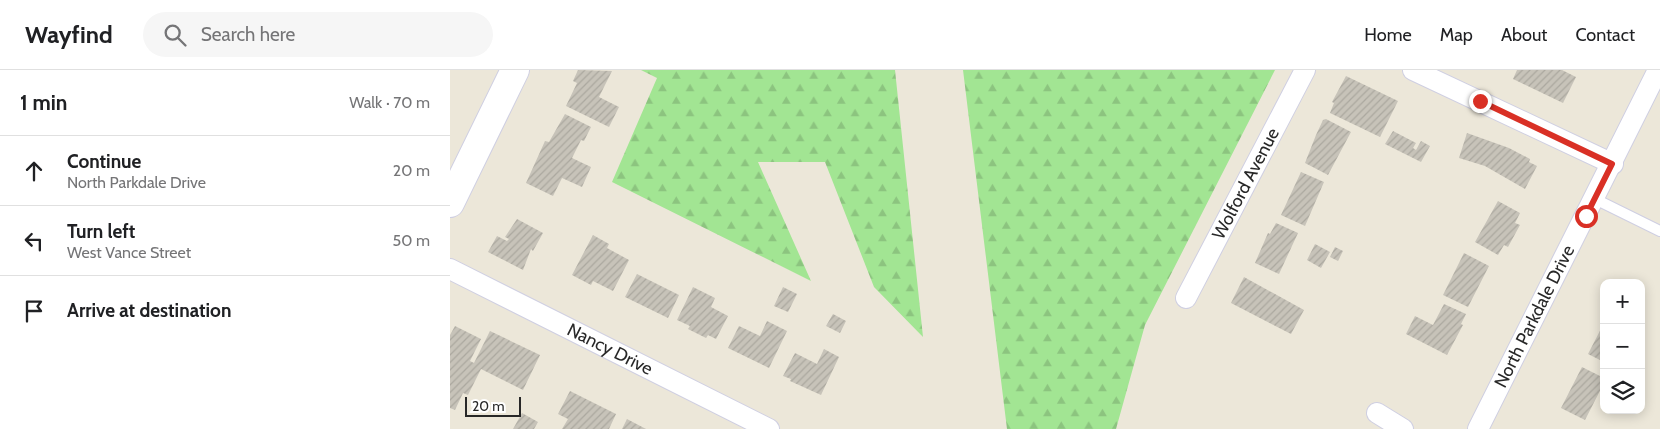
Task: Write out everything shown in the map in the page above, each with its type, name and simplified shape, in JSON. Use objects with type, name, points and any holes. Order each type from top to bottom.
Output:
[{"type":"street","points":[[450,203],[515,70]]},
{"type":"street","name":"Wolford Avenue","points":[[1186,298],[1305,70]]},
{"type":"street","points":[[1414,70],[1612,164]]},
{"type":"street","name":"North Parkdale Drive","points":[[1478,429],[1658,70]]},
{"type":"street","name":"Nancy Drive","points":[[450,268],[769,429]]},
{"type":"street","points":[[1376,413],[1404,429]]},
{"type":"lane","points":[[1595,198],[1660,231]]},
{"type":"green space","points":[[641,70],[895,70],[923,337],[874,287],[825,162],[758,162],[811,281],[612,182],[657,78]]},
{"type":"green space","points":[[963,70],[1275,70],[1145,325],[1116,429],[1007,429]]},
{"type":"building","points":[[578,70],[612,71],[599,97],[619,107],[609,127],[566,106],[577,83],[573,81]]},
{"type":"building","points":[[1517,70],[1562,70],[1576,77],[1563,103],[1513,79]]},
{"type":"building","points":[[1346,76],[1398,101],[1380,137],[1330,113],[1334,103],[1332,102]]},
{"type":"building","points":[[565,114],[591,127],[584,141],[581,140],[572,158],[591,167],[582,187],[562,178],[553,196],[526,183],[545,141],[549,142]]},
{"type":"building","points":[[1326,119],[1351,132],[1328,175],[1305,163],[1323,120]]},
{"type":"building","points":[[1393,131],[1416,143],[1413,148],[1416,150],[1421,141],[1430,146],[1421,162],[1385,144]]},
{"type":"building","points":[[1467,133],[1509,148],[1530,159],[1529,162],[1537,166],[1525,189],[1485,166],[1459,158]]},
{"type":"building","points":[[1301,172],[1324,182],[1305,226],[1281,215]]},
{"type":"building","points":[[1498,201],[1520,213],[1515,223],[1520,225],[1508,247],[1504,245],[1498,255],[1475,242]]},
{"type":"building","points":[[517,219],[543,233],[533,251],[531,249],[523,270],[488,252],[497,236],[507,241],[509,239],[505,237]]},
{"type":"building","points":[[1276,223],[1298,233],[1279,274],[1255,263],[1268,233],[1270,234]]},
{"type":"building","points":[[593,235],[609,244],[607,248],[629,260],[613,291],[593,281],[591,285],[572,275]]},
{"type":"building","points":[[1315,244],[1330,252],[1321,268],[1307,260]]},
{"type":"building","points":[[1335,247],[1343,251],[1338,261],[1330,257]]},
{"type":"building","points":[[1464,253],[1489,266],[1468,307],[1443,295]]},
{"type":"building","points":[[637,274],[679,295],[668,318],[625,297]]},
{"type":"building","points":[[1244,277],[1304,310],[1291,334],[1231,303]]},
{"type":"building","points":[[693,287],[715,298],[711,307],[728,316],[716,339],[708,335],[706,338],[688,329],[690,326],[677,320]]},
{"type":"building","points":[[783,287],[797,294],[788,312],[774,306]]},
{"type":"building","points":[[1444,304],[1466,314],[1461,324],[1463,325],[1447,355],[1406,334],[1415,316],[1433,325]]},
{"type":"building","points":[[833,314],[846,321],[840,333],[826,326]]},
{"type":"building","points":[[767,321],[787,331],[769,368],[728,348],[739,326],[760,336]]},
{"type":"building","points":[[455,326],[481,339],[470,361],[474,363],[490,331],[540,355],[523,390],[481,369],[468,395],[463,393],[455,410],[450,408],[450,335]]},
{"type":"building","points":[[1600,331],[1600,360],[1588,354]]},
{"type":"building","points":[[824,349],[839,357],[821,395],[783,376],[795,353],[817,364]]},
{"type":"building","points":[[1582,367],[1600,376],[1600,391],[1585,420],[1561,408]]},
{"type":"building","points":[[570,391],[616,414],[609,429],[562,429],[568,419],[558,414]]},
{"type":"building","points":[[522,413],[538,422],[534,429],[513,429]]},
{"type":"building","points":[[627,419],[646,429],[622,429]]},
{"type":"route","points":[[1480,101],[1612,164],[1586,216]]}]
